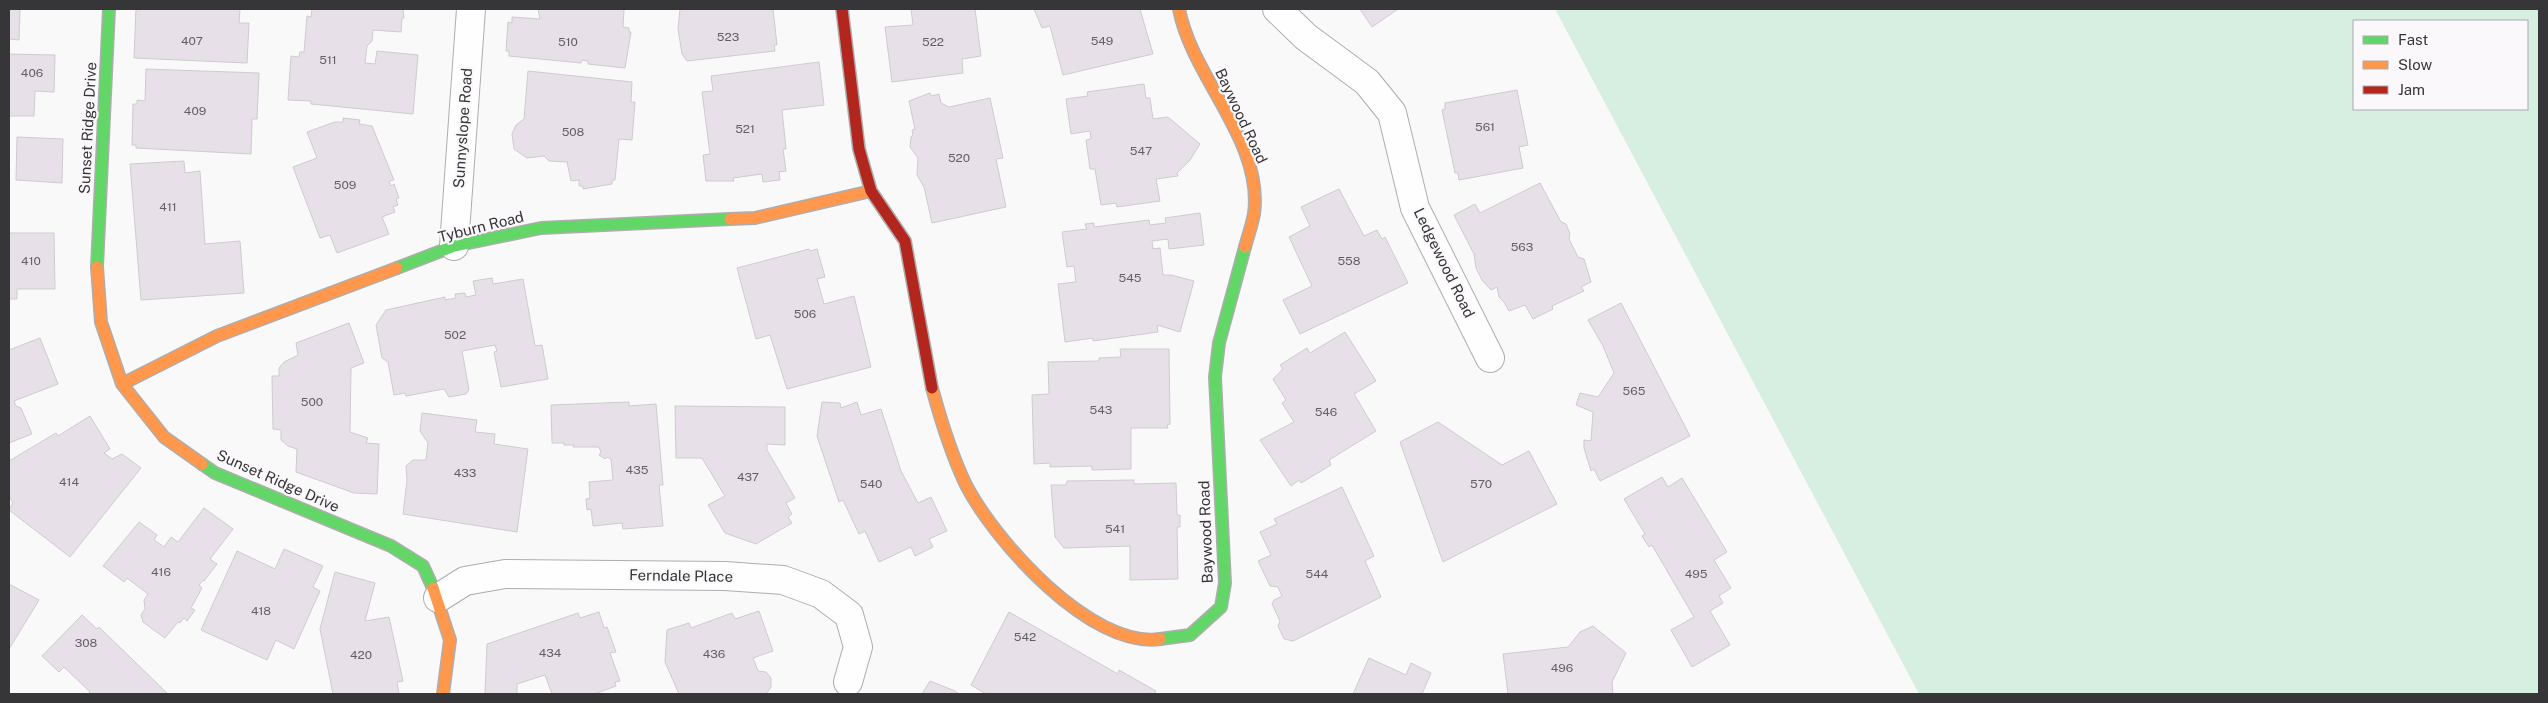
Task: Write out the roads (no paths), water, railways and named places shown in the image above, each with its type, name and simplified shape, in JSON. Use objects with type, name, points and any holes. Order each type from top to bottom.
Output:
[{"type":"street","name":"Sunset Ridge Drive","points":[[109,9],[96,256],[101,322],[122,384],[164,437],[216,473],[391,546],[423,566],[438,598],[450,640],[442,694]]},
{"type":"street","name":"Sunnyslope Road","points":[[454,246],[471,9]]},
{"type":"street","name":"Baywood Road","points":[[842,9],[859,149],[871,191],[905,241],[930,382],[946,436],[967,486],[1003,541],[1058,597],[1111,631],[1147,641],[1190,635],[1221,607],[1224,583],[1215,377],[1219,343],[1254,213],[1252,173],[1238,137],[1183,31],[1178,9]]},
{"type":"street","name":"Ledgewood Road","points":[[1277,9],[1306,37],[1367,82],[1392,113],[1415,208],[1490,358]]},
{"type":"street","name":"Tyburn Road","points":[[122,384],[217,336],[454,246],[541,228],[755,218],[871,191]]},
{"type":"street","name":"Ferndale Place","points":[[438,598],[465,581],[505,574],[725,576],[783,580],[822,594],[849,615],[858,646],[848,682]]}]
